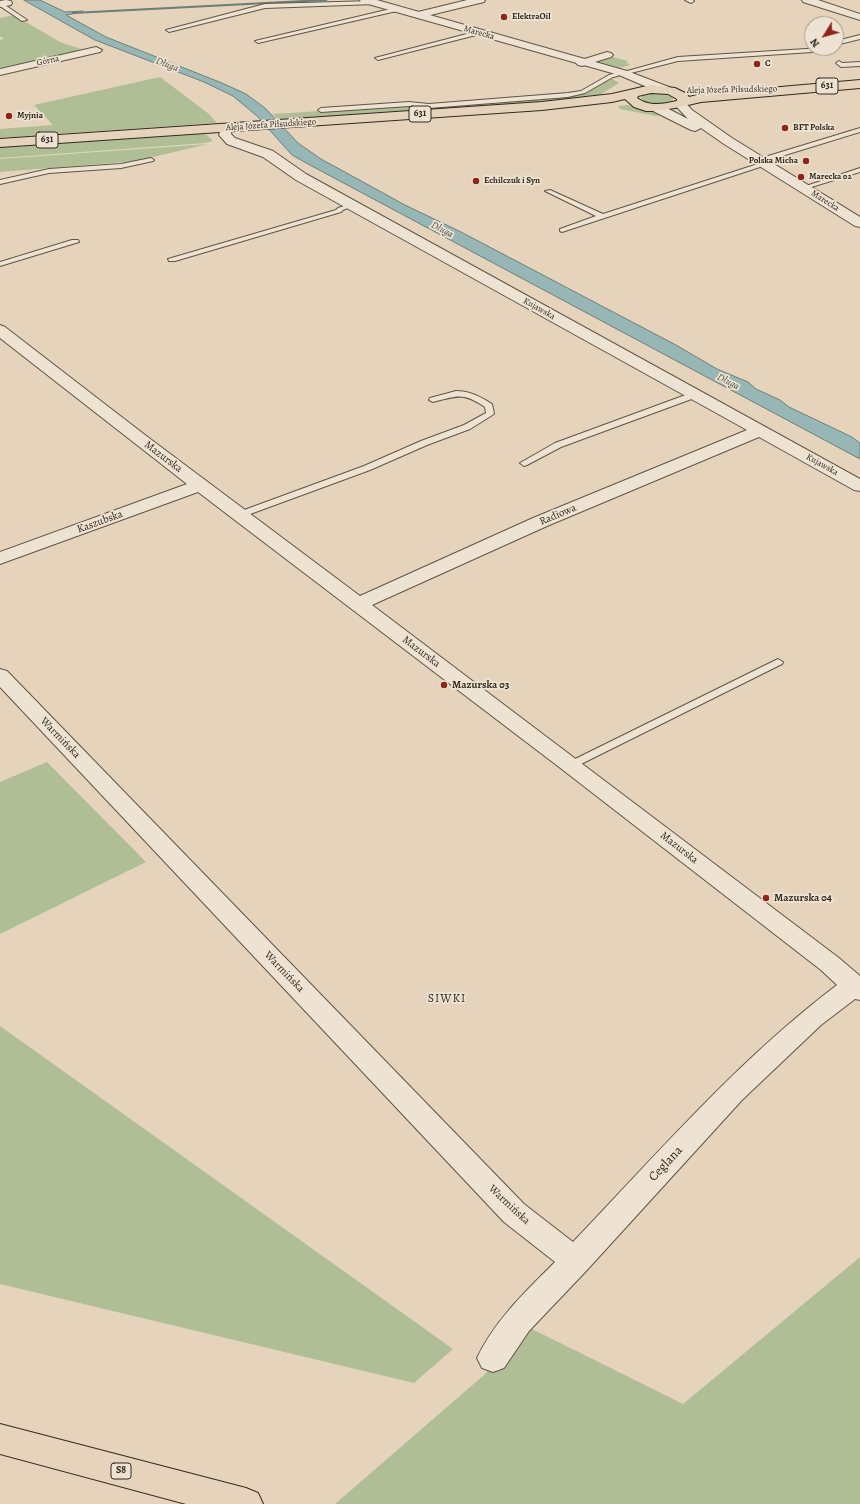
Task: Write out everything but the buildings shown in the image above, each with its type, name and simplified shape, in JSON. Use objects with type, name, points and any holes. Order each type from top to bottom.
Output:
[{"type":"main road","name":"Aleja Józefa Piłsudskiego","points":[[0,142],[542,106],[628,103],[655,107],[669,107],[701,98],[860,84]]},
{"type":"main road","name":"Aleja Józefa Piłsudskiego","points":[[542,106],[634,94],[651,89],[694,92],[794,89]]},
{"type":"main road","points":[[668,91],[683,97],[681,103]]},
{"type":"main road","points":[[634,94],[631,97],[633,101],[642,105]]},
{"type":"main road","name":"S8","points":[[0,1439],[246,1504]]},
{"type":"street","points":[[418,15],[480,0]]},
{"type":"street","points":[[807,0],[860,17]]},
{"type":"street","name":"Marecka","points":[[368,1],[582,62],[668,91]]},
{"type":"street","name":"Górna","points":[[0,72],[96,50]]},
{"type":"street","points":[[582,62],[607,55]]},
{"type":"street","name":"Marecka","points":[[619,74],[631,85],[634,94]]},
{"type":"street","name":"Marecka","points":[[681,103],[688,113],[728,141],[860,223]]},
{"type":"street","name":"Marecka","points":[[655,107],[697,128],[728,141]]},
{"type":"street","name":"Kujawska","points":[[226,128],[225,135],[231,141],[268,154],[301,177],[860,486]]},
{"type":"street","name":"Mazurska","points":[[0,330],[239,515],[571,765],[830,964],[857,988]]},
{"type":"street","name":"Radiowa","points":[[358,604],[540,522],[760,431]]},
{"type":"street","name":"Kaszubska","points":[[0,558],[200,485]]},
{"type":"street","name":"Warmińska","points":[[0,675],[514,1213],[576,1261]]},
{"type":"street","name":"Ceglana","points":[[493,1358],[518,1321],[576,1261],[732,1093],[812,1018],[857,988]]},
{"type":"lane","points":[[169,30],[266,6],[368,1]]},
{"type":"lane","points":[[2,4],[24,20]]},
{"type":"lane","points":[[258,41],[399,9]]},
{"type":"lane","points":[[378,58],[478,33]]},
{"type":"lane","points":[[844,41],[860,37]]},
{"type":"lane","points":[[322,110],[409,104],[429,106],[578,94],[611,76],[678,59],[804,51]]},
{"type":"lane","points":[[839,63],[841,65],[860,64]]},
{"type":"lane","points":[[514,92],[520,99]]},
{"type":"lane","points":[[562,230],[770,158],[860,130]]},
{"type":"lane","points":[[0,182],[49,171],[120,166],[151,160]]},
{"type":"lane","points":[[803,188],[860,170]]},
{"type":"lane","points":[[548,190],[603,217]]},
{"type":"lane","points":[[172,259],[339,212],[340,209],[352,205]]},
{"type":"lane","points":[[0,264],[76,242]]},
{"type":"lane","points":[[239,515],[367,468],[424,442],[467,427],[490,414],[489,406],[467,393],[458,392],[433,400]]},
{"type":"lane","points":[[524,463],[558,445],[694,395]]},
{"type":"lane","points":[[571,765],[778,662]]},
{"type":"green space","points":[[14,15],[60,42],[84,50],[0,68],[0,40],[4,39],[0,36],[0,18]]},
{"type":"green space","points":[[613,57],[628,61],[626,62],[630,65],[619,68],[593,60]]},
{"type":"green space","points":[[160,77],[209,114],[217,123],[0,138],[0,129],[53,125],[34,105]]},
{"type":"green space","points":[[611,79],[619,83],[600,95],[602,97],[278,120],[273,114],[575,95],[585,93]]},
{"type":"green space","points":[[650,93],[665,93],[672,96],[673,100],[662,104],[657,104],[649,103],[641,99],[642,95]]},
{"type":"green space","points":[[628,105],[652,109],[664,115],[656,116],[620,109],[618,106]]},
{"type":"green space","points":[[198,133],[207,135],[213,141],[205,143],[0,158],[0,147]]},
{"type":"green space","points":[[208,144],[136,161],[0,172],[0,159]]},
{"type":"green space","points":[[47,762],[146,862],[0,934],[0,782]]},
{"type":"green space","points":[[0,1026],[453,1349],[414,1383],[0,1284]]},
{"type":"green space","points":[[860,1257],[860,1504],[335,1504],[484,1375],[530,1328],[683,1404]]},
{"type":"water","name":"Długa","points":[[24,0],[40,0],[65,12],[83,11],[66,15],[106,37],[246,94],[265,108],[298,143],[321,159],[405,205],[461,232],[676,345],[717,369],[748,382],[756,389],[780,400],[789,407],[852,437],[860,443],[860,459],[292,155],[257,116],[233,96],[204,82],[95,40]]},
{"type":"waterway","points":[[73,13],[326,0]]},
{"type":"place","name":"ElektraOil","points":[[504,17]]},
{"type":"place","name":"C","points":[[757,64]]},
{"type":"place","name":"Myjnia","points":[[9,116]]},
{"type":"place","name":"BFT Polska","points":[[785,128]]},
{"type":"place","name":"Polska Micha","points":[[806,161]]},
{"type":"place","name":"Marecka 02","points":[[801,177]]},
{"type":"place","name":"Echilczuk i Syn","points":[[476,181]]},
{"type":"place","name":"Mazurska 03","points":[[444,685]]},
{"type":"place","name":"Mazurska 04","points":[[766,898]]},
{"type":"district","name":"SIWKI","points":[[447,999]]}]
